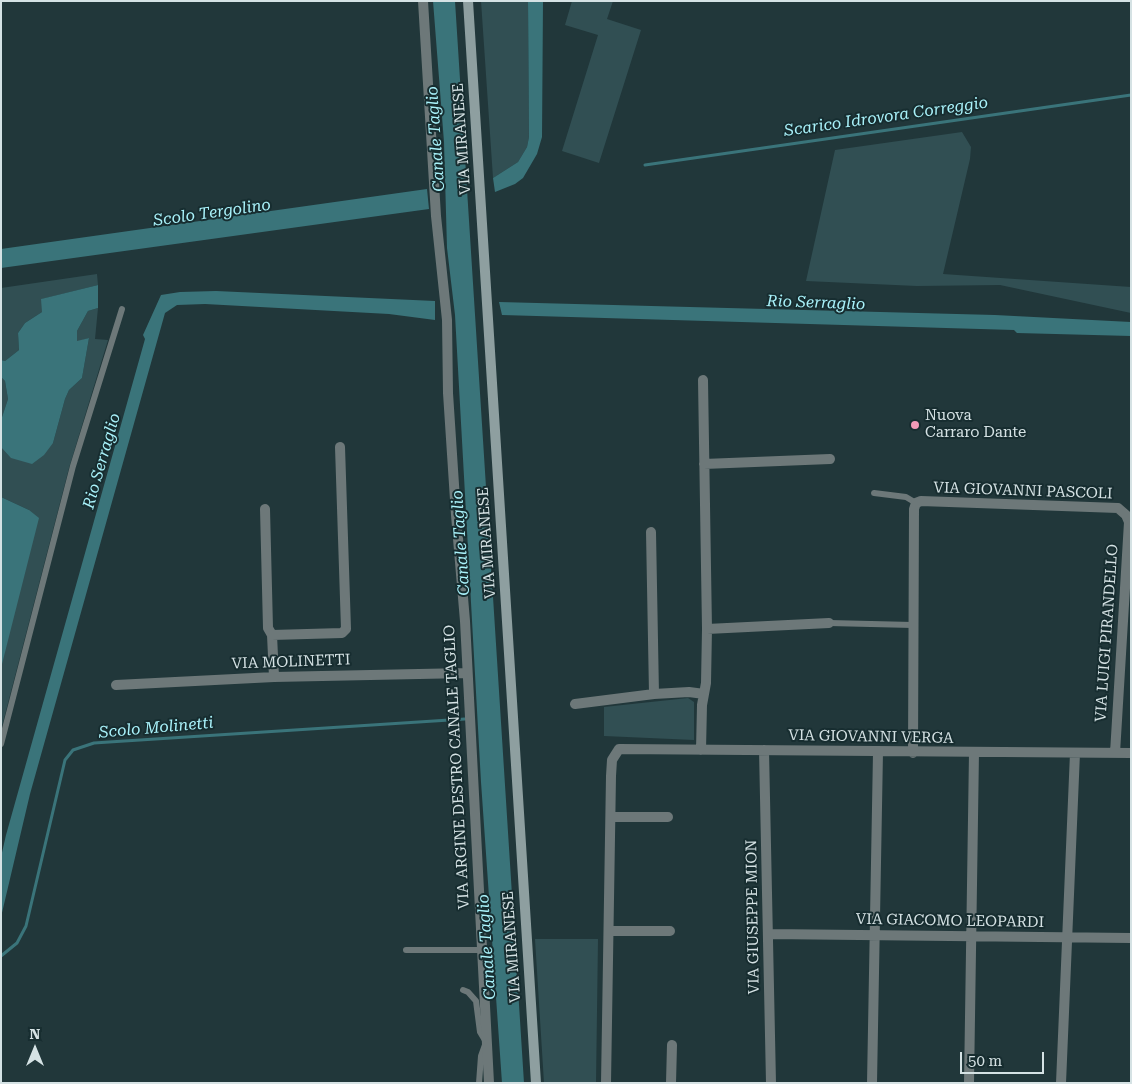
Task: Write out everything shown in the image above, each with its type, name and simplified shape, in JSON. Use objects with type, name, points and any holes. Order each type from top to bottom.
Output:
[{"type":"main road","name":"VIA MIRANESE","points":[[468,1],[536,1083]]},
{"type":"street","name":"VIA ARGINE DESTRO CANALE TAGLIO","points":[[423,1],[436,216],[447,320],[448,393],[467,673],[489,1083]]},
{"type":"street","points":[[701,750],[707,629],[703,380]]},
{"type":"street","points":[[272,635],[342,633],[346,629],[340,447]]},
{"type":"street","points":[[704,464],[830,459]]},
{"type":"street","points":[[913,753],[913,625],[916,503]]},
{"type":"street","name":"VIA GIOVANNI PASCOLI","points":[[916,503],[1118,508],[1126,515]]},
{"type":"street","points":[[265,509],[268,628],[272,635],[274,677]]},
{"type":"street","name":"VIA LUIGI PIRANDELLO","points":[[1115,753],[1126,624],[1129,522],[1126,515]]},
{"type":"street","points":[[651,532],[654,694]]},
{"type":"street","points":[[707,629],[830,623]]},
{"type":"street","name":"VIA MOLINETTI","points":[[116,685],[274,677],[467,673]]},
{"type":"street","points":[[576,704],[654,694],[689,692],[704,694]]},
{"type":"street","name":"VIA GIOVANNI VERGA","points":[[611,817],[614,755],[619,749],[624,748],[913,753],[1131,753]]},
{"type":"street","name":"VIA GIUSEPPE MION","points":[[764,750],[771,1083]]},
{"type":"street","points":[[872,1083],[878,752]]},
{"type":"street","points":[[969,1083],[974,752]]},
{"type":"street","points":[[1061,1083],[1075,752]]},
{"type":"street","points":[[606,1083],[611,817],[668,817]]},
{"type":"street","points":[[609,931],[670,931]]},
{"type":"street","name":"VIA GIACOMO LEOPARDI","points":[[769,934],[1131,938]]},
{"type":"street","points":[[671,1083],[672,1045]]},
{"type":"lane","points":[[1,744],[73,466],[122,309]]},
{"type":"lane","points":[[874,492],[887,496],[906,497],[916,503]]},
{"type":"lane","points":[[830,623],[913,625]]},
{"type":"lane","points":[[406,950],[481,950]]},
{"type":"lane","points":[[463,990],[468,992],[476,1001],[480,1032],[486,1042],[482,1056],[479,1083]]},
{"type":"shaded area","points":[[481,1],[528,1],[529,137],[527,147],[518,162],[493,178]]},
{"type":"shaded area","points":[[572,1],[613,1],[607,19],[641,30],[599,163],[562,151],[598,35],[565,25]]},
{"type":"shaded area","points":[[962,132],[971,147],[970,159],[943,274],[1131,287],[1131,313],[1000,285],[917,286],[806,281],[835,150]]},
{"type":"shaded area","points":[[97,274],[98,285],[42,299],[42,312],[25,323],[18,333],[19,350],[5,361],[1,360],[1,288]]},
{"type":"shaded area","points":[[98,308],[95,339],[108,340],[69,468],[1,730],[1,667],[29,510],[1,497],[1,447],[53,443],[69,390],[82,378],[89,338],[77,342],[77,331],[88,311]]},
{"type":"shaded area","points":[[1,377],[5,381],[8,399],[1,420]]},
{"type":"shaded area","points":[[688,698],[694,702],[694,740],[604,736],[604,707]]},
{"type":"shaded area","points":[[535,939],[598,939],[596,1083],[544,1083]]},
{"type":"water","points":[[433,1],[455,1],[524,1083],[502,1083],[481,782],[455,315],[447,248],[444,142]]},
{"type":"water","points":[[528,1],[543,1],[542,137],[537,154],[523,178],[515,184],[495,192],[493,178],[518,162],[527,147],[529,137]]},
{"type":"water","points":[[427,189],[429,209],[1,268],[1,249]]},
{"type":"water","points":[[98,285],[98,308],[88,311],[77,331],[77,341],[89,338],[82,378],[69,390],[53,443],[44,455],[32,464],[11,458],[1,447],[1,420],[8,399],[5,381],[1,377],[1,360],[5,361],[19,350],[18,333],[25,323],[42,312],[41,299]]},
{"type":"water","points":[[216,291],[435,301],[435,320],[389,314],[205,304],[177,305],[165,313],[30,794],[1,917],[1,857],[6,835],[145,339],[143,335],[161,295],[180,292]]},
{"type":"water","points":[[499,302],[995,315],[1131,322],[1131,336],[1017,333],[1014,330],[502,315]]},
{"type":"water","points":[[1,497],[29,510],[39,518],[1,668]]},
{"type":"waterway","name":"Scarico Idrovora Correggio","points":[[645,165],[1131,95]]},
{"type":"waterway","name":"Scolo Molinetti","points":[[1,956],[17,943],[26,926],[65,760],[73,750],[94,743],[465,719]]},
{"type":"place","name":"Nuova Carraro Dante","points":[[915,425]]},
{"type":"water label","name":"Canale Taglio","points":[[436,139]]},
{"type":"water label","name":"Scolo Tergolino","points":[[212,213]]},
{"type":"water label","name":"Rio Serraglio","points":[[816,303]]},
{"type":"water label","name":"Rio Serraglio","points":[[102,461]]},
{"type":"water label","name":"Canale Taglio","points":[[461,543]]},
{"type":"water label","name":"Canale Taglio","points":[[487,947]]}]
